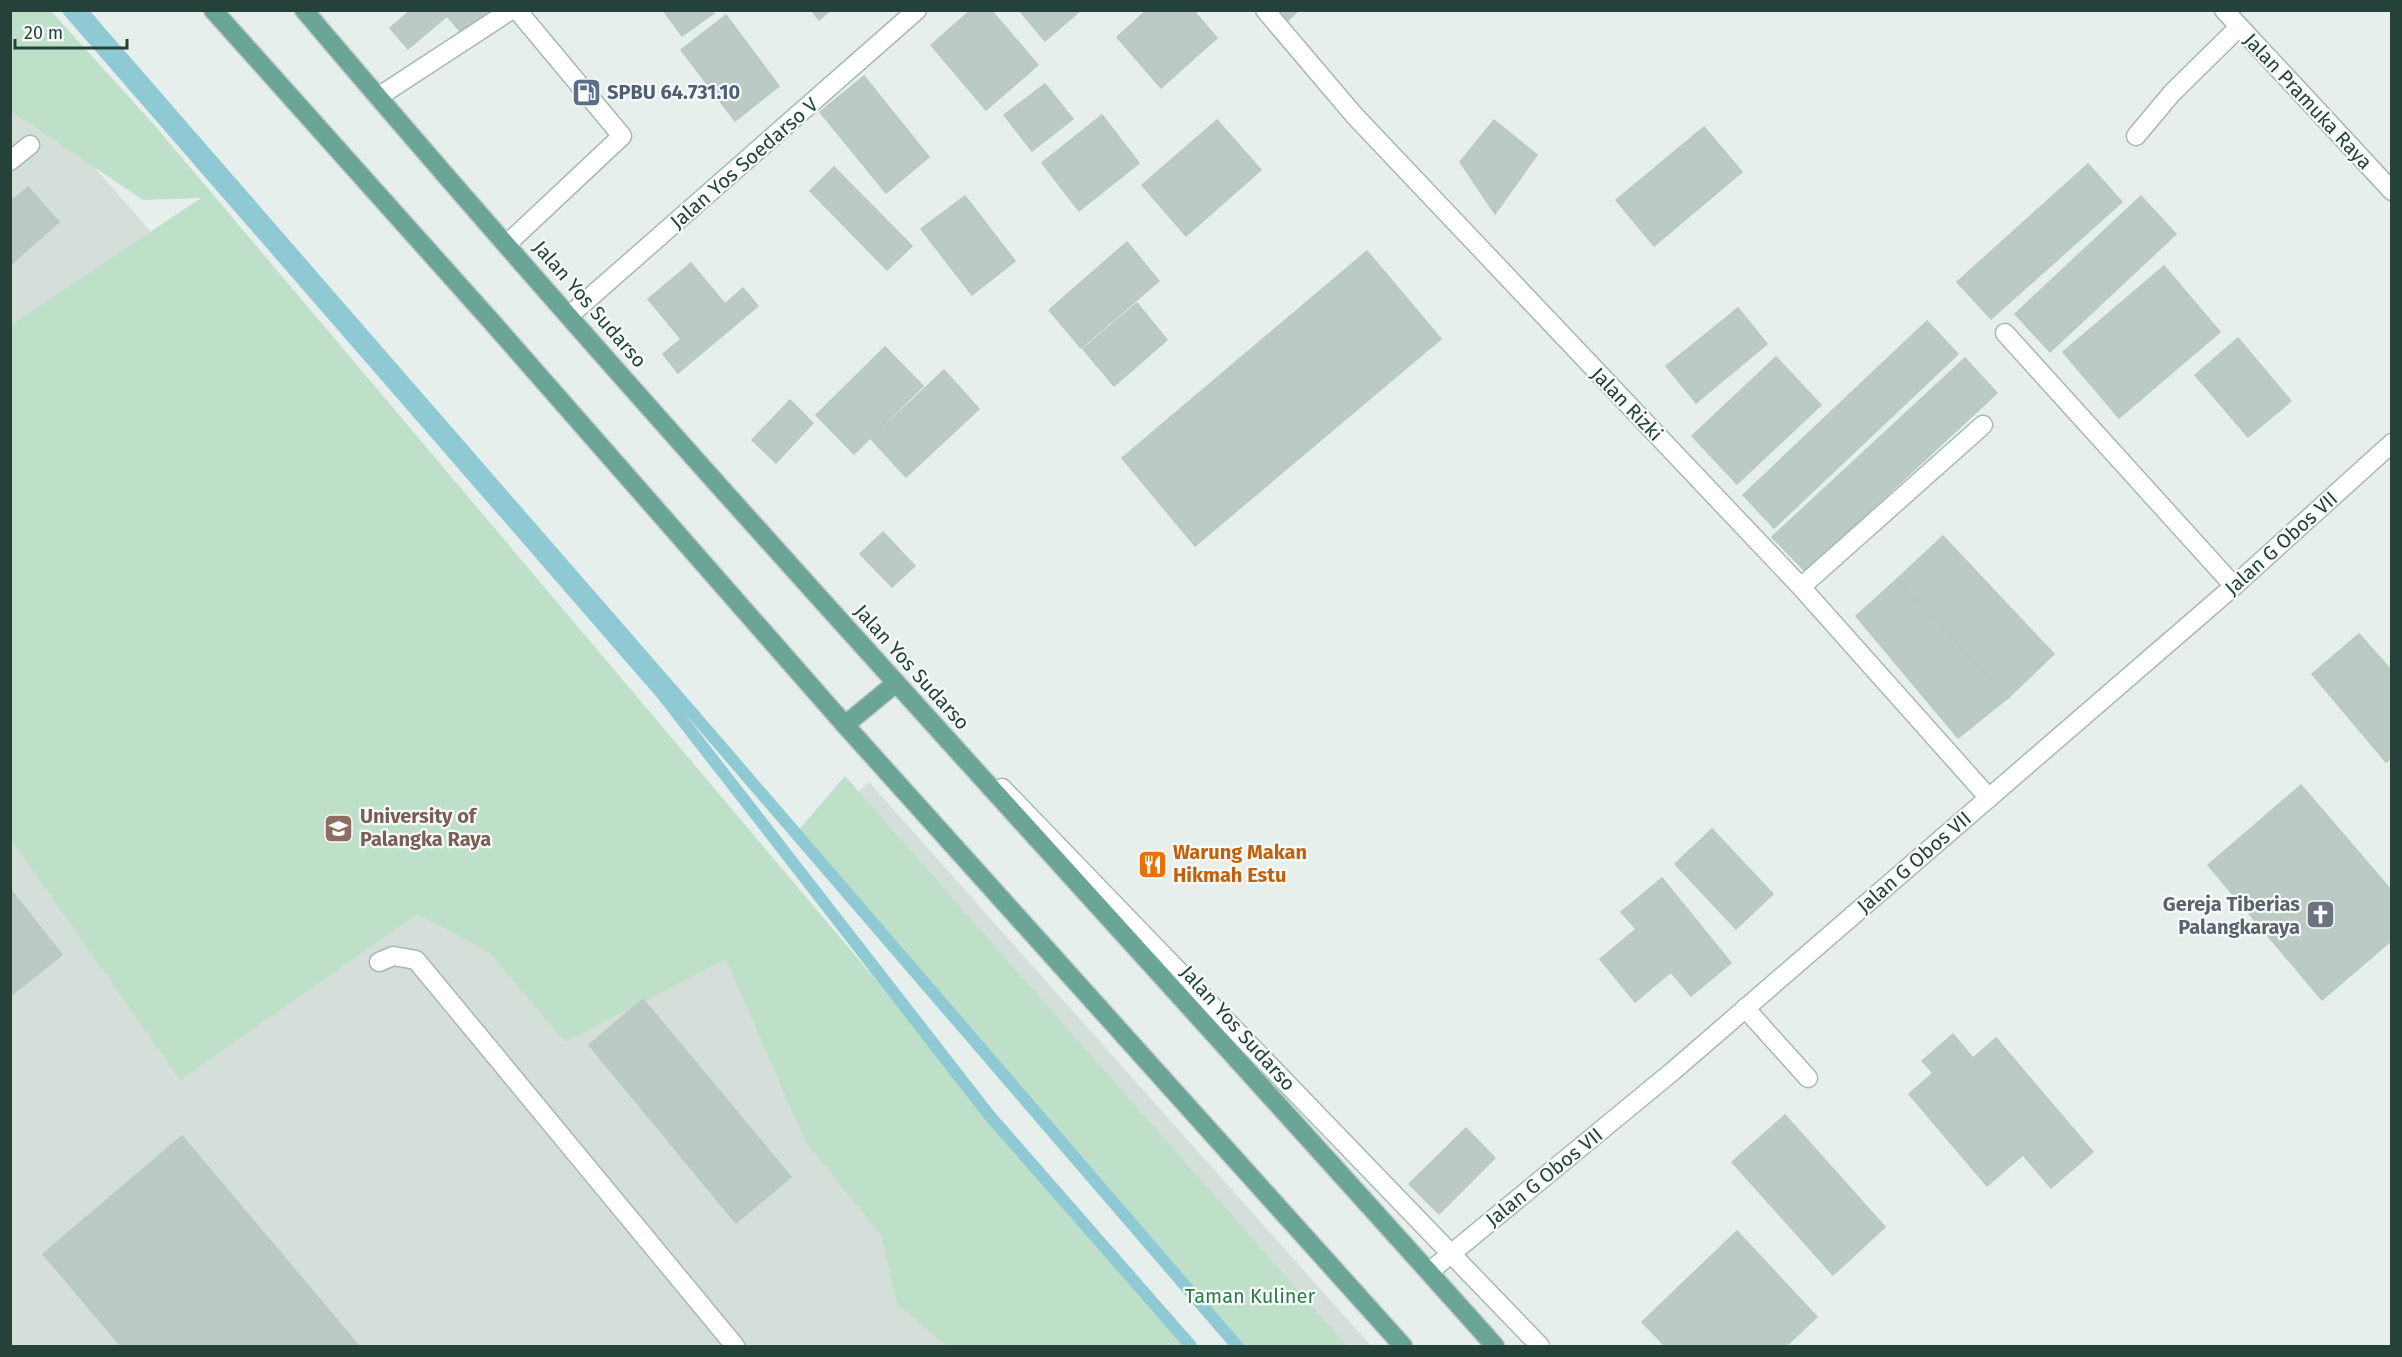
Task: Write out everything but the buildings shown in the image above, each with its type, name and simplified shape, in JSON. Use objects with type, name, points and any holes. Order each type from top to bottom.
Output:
[{"type":"main road","points":[[213,10],[492,321],[846,725],[1404,1347]]},
{"type":"main road","name":"Jalan Yos Sudarso","points":[[304,10],[378,98],[803,581],[1495,1347]]},
{"type":"main road","points":[[846,725],[897,684]]},
{"type":"street","points":[[378,98],[511,10]]},
{"type":"street","points":[[507,244],[622,135],[517,10]]},
{"type":"street","name":"Jalan Yos Soedarso V","points":[[570,315],[917,10]]},
{"type":"street","name":"Jalan Rizki","points":[[1265,10],[1354,115],[1801,587],[1989,798]]},
{"type":"street","name":"Jalan Pramuka Raya","points":[[2224,10],[2391,191]]},
{"type":"street","points":[[2136,136],[2172,93],[2239,27]]},
{"type":"street","points":[[10,161],[30,145]]},
{"type":"street","points":[[2005,333],[2234,586]]},
{"type":"street","points":[[1801,587],[1983,425]]},
{"type":"street","name":"Jalan G Obos VII","points":[[1429,1272],[1673,1071],[2234,586],[2391,443]]},
{"type":"street","points":[[803,581],[1540,1347]]},
{"type":"street","points":[[379,962],[393,956],[416,960],[735,1347]]},
{"type":"street","points":[[1745,1008],[1808,1078]]},
{"type":"shaded area","name":"University of Palangka Raya","points":[[10,70],[218,309],[1115,1346],[11,1346]]},
{"type":"shaded area","name":"Taman Kuliner","points":[[869,782],[1371,1346],[1245,1346],[805,840]]},
{"type":"green space","points":[[10,11],[51,11],[156,127],[1185,1346],[946,1346],[897,1304],[881,1235],[805,1141],[726,959],[565,1042],[489,952],[417,914],[180,1080],[11,839],[10,326],[201,198],[143,200],[11,111]]},
{"type":"green space","name":"Taman Kuliner","points":[[845,776],[1347,1346],[1242,1346],[796,833]]},
{"type":"waterway","points":[[68,10],[662,694],[989,1115],[1191,1346]]},
{"type":"waterway","points":[[81,10],[694,715],[1237,1346]]},
{"type":"place","name":"SPBU 64.731.10","points":[[586,92]]},
{"type":"place","name":"University of Palangka Raya","points":[[339,828]]},
{"type":"place","name":"Warung Makan Hikmah Estu","points":[[1152,864]]},
{"type":"place","name":"Gereja Tiberias Palangkaraya","points":[[2321,915]]}]
